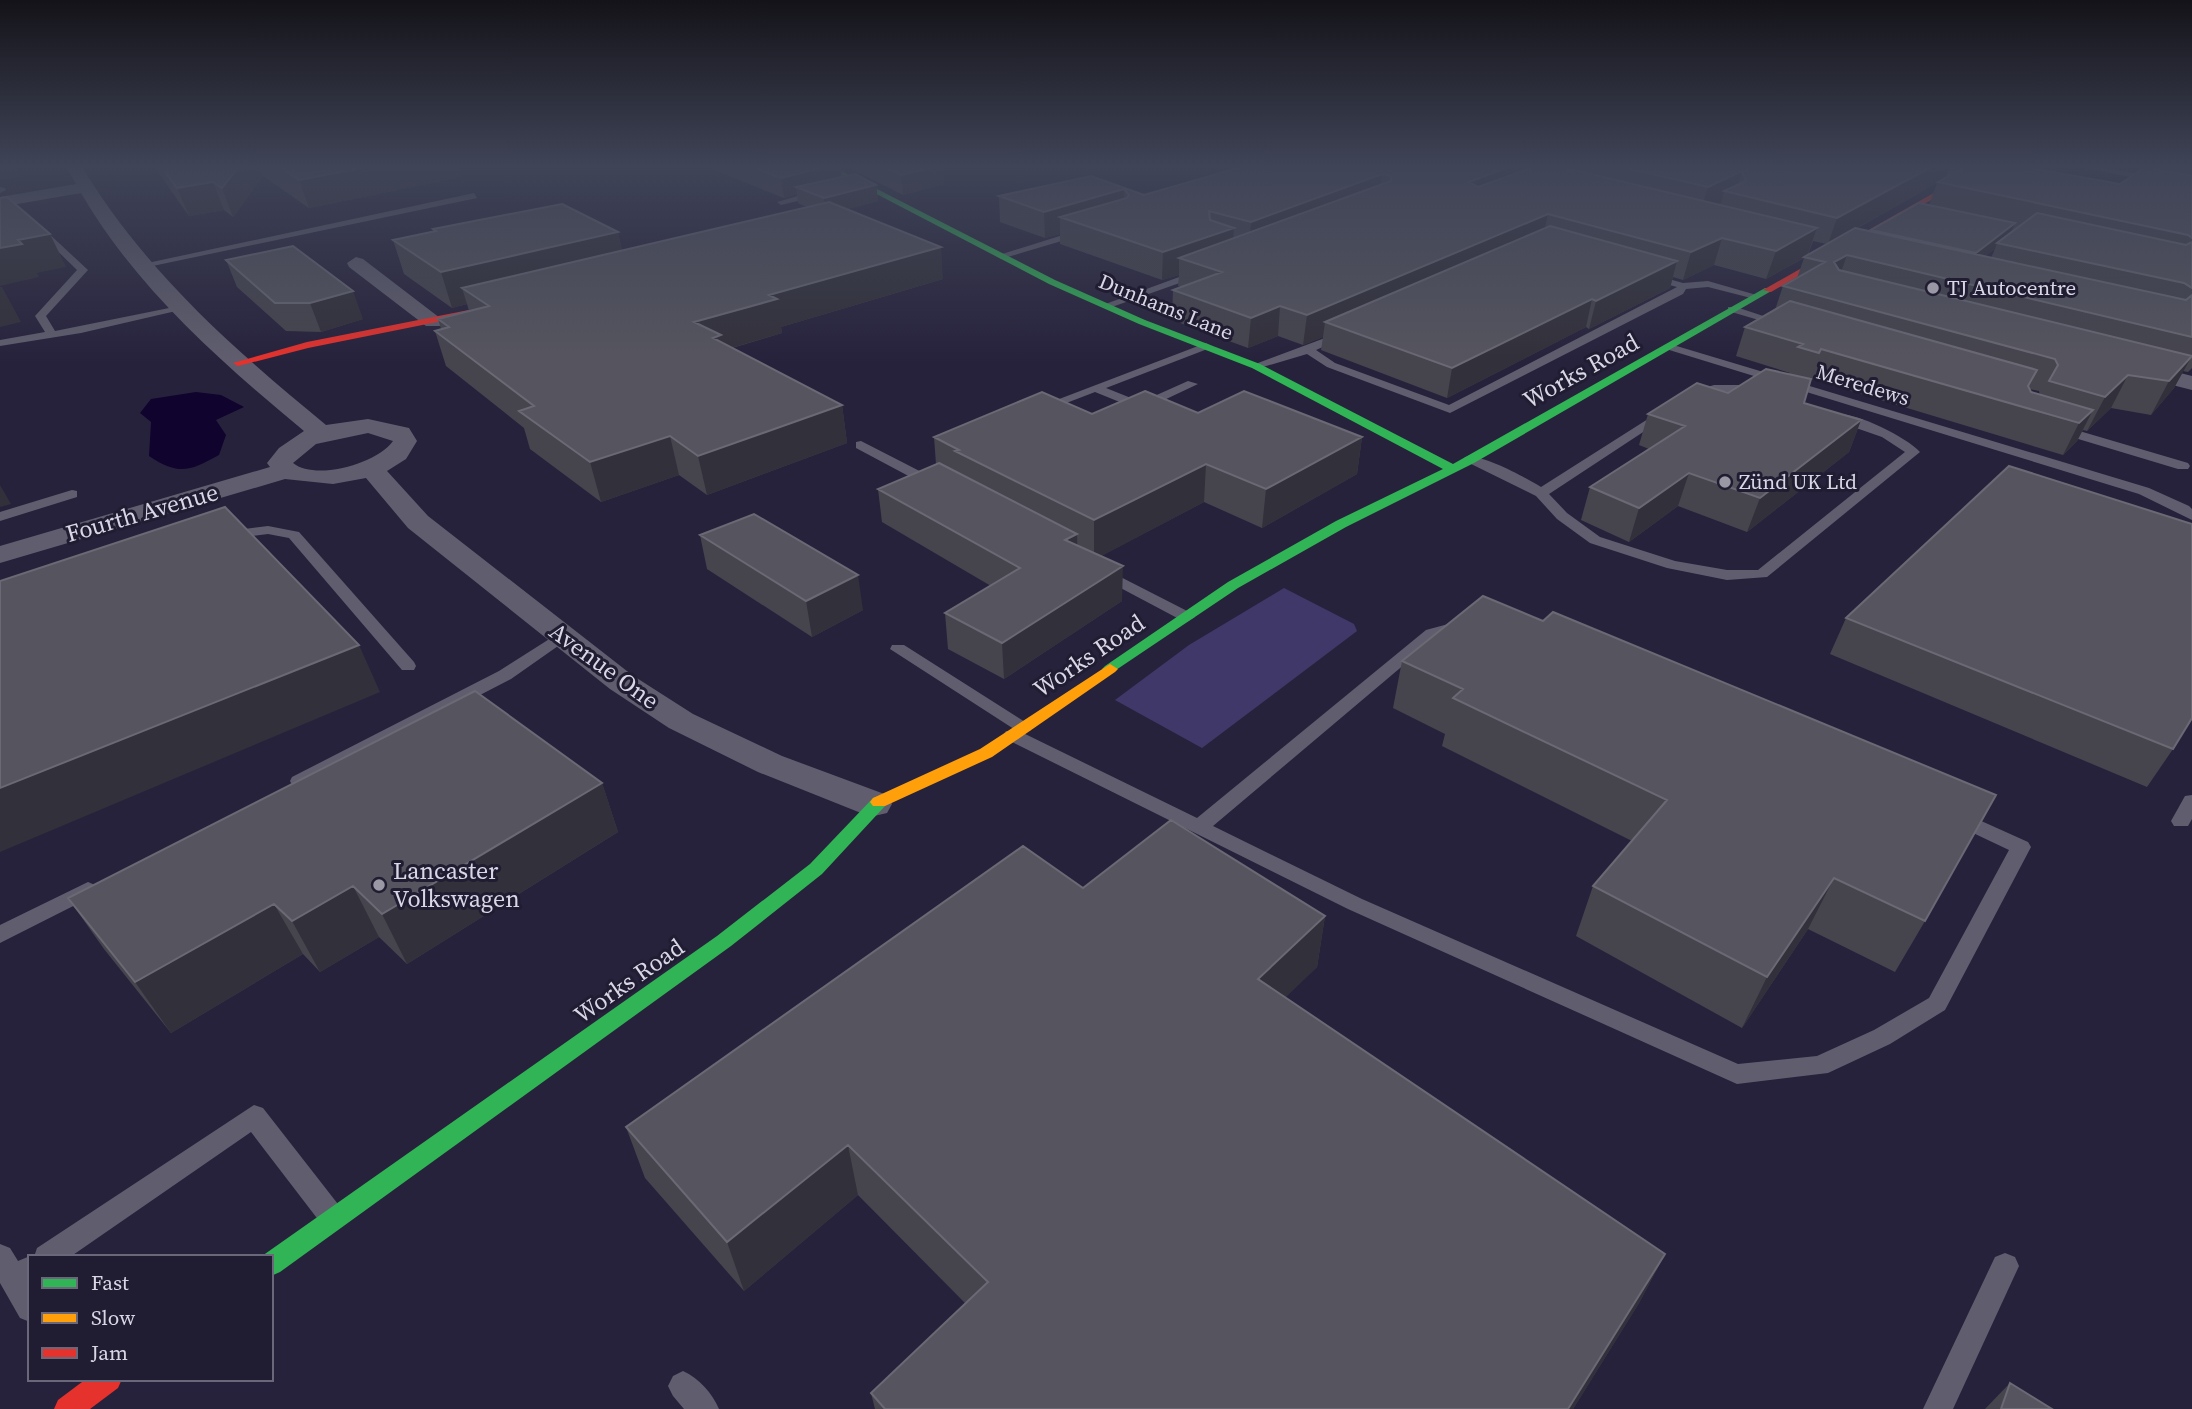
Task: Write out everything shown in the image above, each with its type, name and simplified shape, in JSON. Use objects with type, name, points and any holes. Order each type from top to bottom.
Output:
[{"type":"street","points":[[118,231],[143,265],[238,363],[322,434]]},
{"type":"street","name":"Dunhams Lane","points":[[947,231],[1105,306],[1256,366],[1453,469]]},
{"type":"street","name":"Works Road","points":[[273,1263],[724,941],[816,869],[874,804],[986,753],[1233,585],[1329,531],[1470,460],[1755,296],[1876,231]]},
{"type":"street","points":[[1804,247],[1867,253]]},
{"type":"street","points":[[356,263],[433,322]]},
{"type":"street","points":[[238,363],[307,345],[433,322],[511,303]]},
{"type":"street","points":[[2113,363],[2192,383]]},
{"type":"street","points":[[368,426],[400,433],[405,441],[401,450],[371,468],[321,478],[299,477],[285,471],[280,463],[286,453],[322,434],[368,426]]},
{"type":"street","name":"Avenue One","points":[[371,468],[418,522],[621,682],[681,721],[770,764],[874,804]]},
{"type":"street","name":"Fourth Avenue","points":[[0,555],[285,471]]},
{"type":"street","points":[[74,1395],[105,1381]]},
{"type":"lane","points":[[42,231],[83,271],[40,316],[52,334]]},
{"type":"lane","points":[[143,265],[307,231]]},
{"type":"lane","points":[[1001,256],[1085,231]]},
{"type":"lane","points":[[1105,306],[1210,269]]},
{"type":"lane","points":[[1645,275],[1683,286],[1708,284],[1755,296]]},
{"type":"lane","points":[[1308,350],[1331,365],[1450,409],[1679,292],[1683,286]]},
{"type":"lane","points":[[0,342],[184,308]]},
{"type":"lane","points":[[1732,309],[1798,328]]},
{"type":"lane","points":[[1256,366],[1308,350],[1357,328]]},
{"type":"lane","points":[[1032,412],[1206,346]]},
{"type":"lane","name":"Meredews","points":[[1670,347],[2144,491],[2184,509],[2192,516]]},
{"type":"lane","points":[[1129,412],[1192,384]]},
{"type":"lane","points":[[1541,493],[1704,389],[1724,386],[1771,398]]},
{"type":"lane","points":[[1096,388],[1141,406]]},
{"type":"lane","points":[[1470,460],[1513,477],[1541,493],[1562,516],[1595,540],[1672,565],[1727,575],[1762,574],[1913,452],[1900,440],[1877,429],[1824,414]]},
{"type":"lane","points":[[2047,426],[2183,466]]},
{"type":"lane","points":[[861,445],[946,489]]},
{"type":"lane","points":[[0,517],[72,494]]},
{"type":"lane","points":[[219,539],[268,530],[294,535],[408,667]]},
{"type":"lane","points":[[1090,566],[1187,617]]},
{"type":"lane","points":[[1198,828],[1432,633],[1471,624],[1483,625]]},
{"type":"lane","points":[[284,789],[505,675],[562,636]]},
{"type":"lane","points":[[898,649],[1018,731],[1198,828],[1355,904],[1737,1074],[1820,1066],[1882,1037],[1937,1004],[2021,847],[1946,812]]},
{"type":"lane","points":[[2181,821],[2192,801]]},
{"type":"lane","points":[[0,935],[111,878]]},
{"type":"lane","points":[[50,1255],[254,1116],[334,1219]]},
{"type":"lane","points":[[1938,1409],[2004,1266]]},
{"type":"lane","points":[[14,1269],[28,1303]]},
{"type":"lane","points":[[683,1386],[704,1409]]},
{"type":"shaded area","points":[[0,231],[2192,231],[2192,1409],[0,1409]]},
{"type":"shaded area","points":[[196,392],[221,395],[244,407],[216,420],[226,435],[219,455],[192,468],[169,467],[149,456],[151,422],[140,413],[151,399]]},
{"type":"shaded area","points":[[1284,588],[1354,624],[1357,631],[1202,748],[1115,700],[1189,645]]},
{"type":"building","points":[[0,231],[46,231],[50,234],[18,240],[22,244],[0,248]]},
{"type":"building","points":[[436,231],[618,232],[441,272],[393,240]]},
{"type":"building","points":[[706,231],[901,231],[941,247],[769,295],[777,299],[694,322],[721,335],[713,338],[842,405],[698,456],[670,436],[590,462],[519,411],[534,406],[435,331],[449,327],[438,319],[489,306],[462,288]]},
{"type":"building","points":[[1100,231],[1226,231],[1163,252]]},
{"type":"building","points":[[1254,231],[1508,231],[1307,315],[1280,306],[1251,318],[1173,290],[1222,272],[1179,258]]},
{"type":"building","points":[[1539,231],[1567,231],[1677,261],[1596,301],[1592,299],[1452,368],[1325,322]]},
{"type":"building","points":[[1611,231],[1812,231],[1776,251],[1722,238],[1691,252]]},
{"type":"building","points":[[1850,231],[1868,231],[2186,300],[2192,295],[2192,337],[1847,255],[1834,262],[1839,270],[2192,356],[2169,381],[2128,375],[2105,397],[2049,381],[2058,365],[2055,359],[1783,286],[1825,262],[1804,257]]},
{"type":"building","points":[[1874,231],[2005,231],[1976,253]]},
{"type":"building","points":[[2013,231],[2120,231],[2186,245],[2192,242],[2192,288],[2184,283],[1997,243]]},
{"type":"building","points":[[2168,231],[2192,231],[2192,238]]},
{"type":"building","points":[[293,246],[353,291],[310,303],[275,303],[226,260]]},
{"type":"building","points":[[1790,301],[2037,370],[2028,386],[2031,392],[2093,410],[2079,423],[1821,349],[1819,353],[1798,347],[1803,344],[1745,327]]},
{"type":"building","points":[[1766,369],[1811,379],[1804,403],[1861,420],[1760,498],[1689,473],[1639,508],[1590,487],[1685,426],[1648,414],[1697,383],[1728,393]]},
{"type":"building","points":[[1145,391],[1198,413],[1244,391],[1362,437],[1266,489],[1206,464],[1094,520],[955,451],[959,450],[934,437],[1042,392],[1092,414]]},
{"type":"building","points":[[939,463],[1077,534],[1065,540],[1123,566],[1002,643],[945,613],[1020,568],[878,489]]},
{"type":"building","points":[[2009,466],[2192,524],[2192,718],[2173,749],[1846,618]]},
{"type":"building","points":[[225,507],[359,645],[0,788],[0,581]]},
{"type":"building","points":[[754,514],[858,575],[806,601],[700,535]]},
{"type":"building","points":[[1483,596],[1543,621],[1553,612],[1996,795],[1925,921],[1834,878],[1767,977],[1593,886],[1667,800],[1453,698],[1463,689],[1402,661]]},
{"type":"building","points":[[475,691],[602,783],[382,914],[353,886],[292,921],[274,904],[135,982],[68,898]]},
{"type":"building","points":[[1171,820],[1325,916],[1258,979],[1665,1254],[1568,1409],[885,1409],[871,1393],[988,1282],[848,1145],[727,1242],[626,1127],[1023,846],[1083,888]]},
{"type":"building","points":[[2010,1383],[2052,1409],[2001,1409]]},
{"type":"traffic: fast","points":[[953,231],[1052,282],[1142,322],[1256,366],[1453,469]]},
{"type":"traffic: fast","points":[[1110,669],[1233,585],[1341,524],[1470,460],[1768,290]]},
{"type":"traffic: fast","points":[[273,1263],[724,941],[816,869],[879,802]]},
{"type":"traffic: slow","points":[[879,802],[986,753],[1110,669]]},
{"type":"traffic: jam","points":[[1768,290],[1872,231]]},
{"type":"traffic: jam","points":[[238,363],[307,345],[489,309]]},
{"type":"traffic: jam","points":[[67,1409],[106,1381]]},
{"type":"place","name":"TJ Autocentre","points":[[1933,288]]},
{"type":"place","name":"Zünd UK Ltd","points":[[1725,482]]},
{"type":"place","name":"Lancaster Volkswagen","points":[[379,885]]}]
